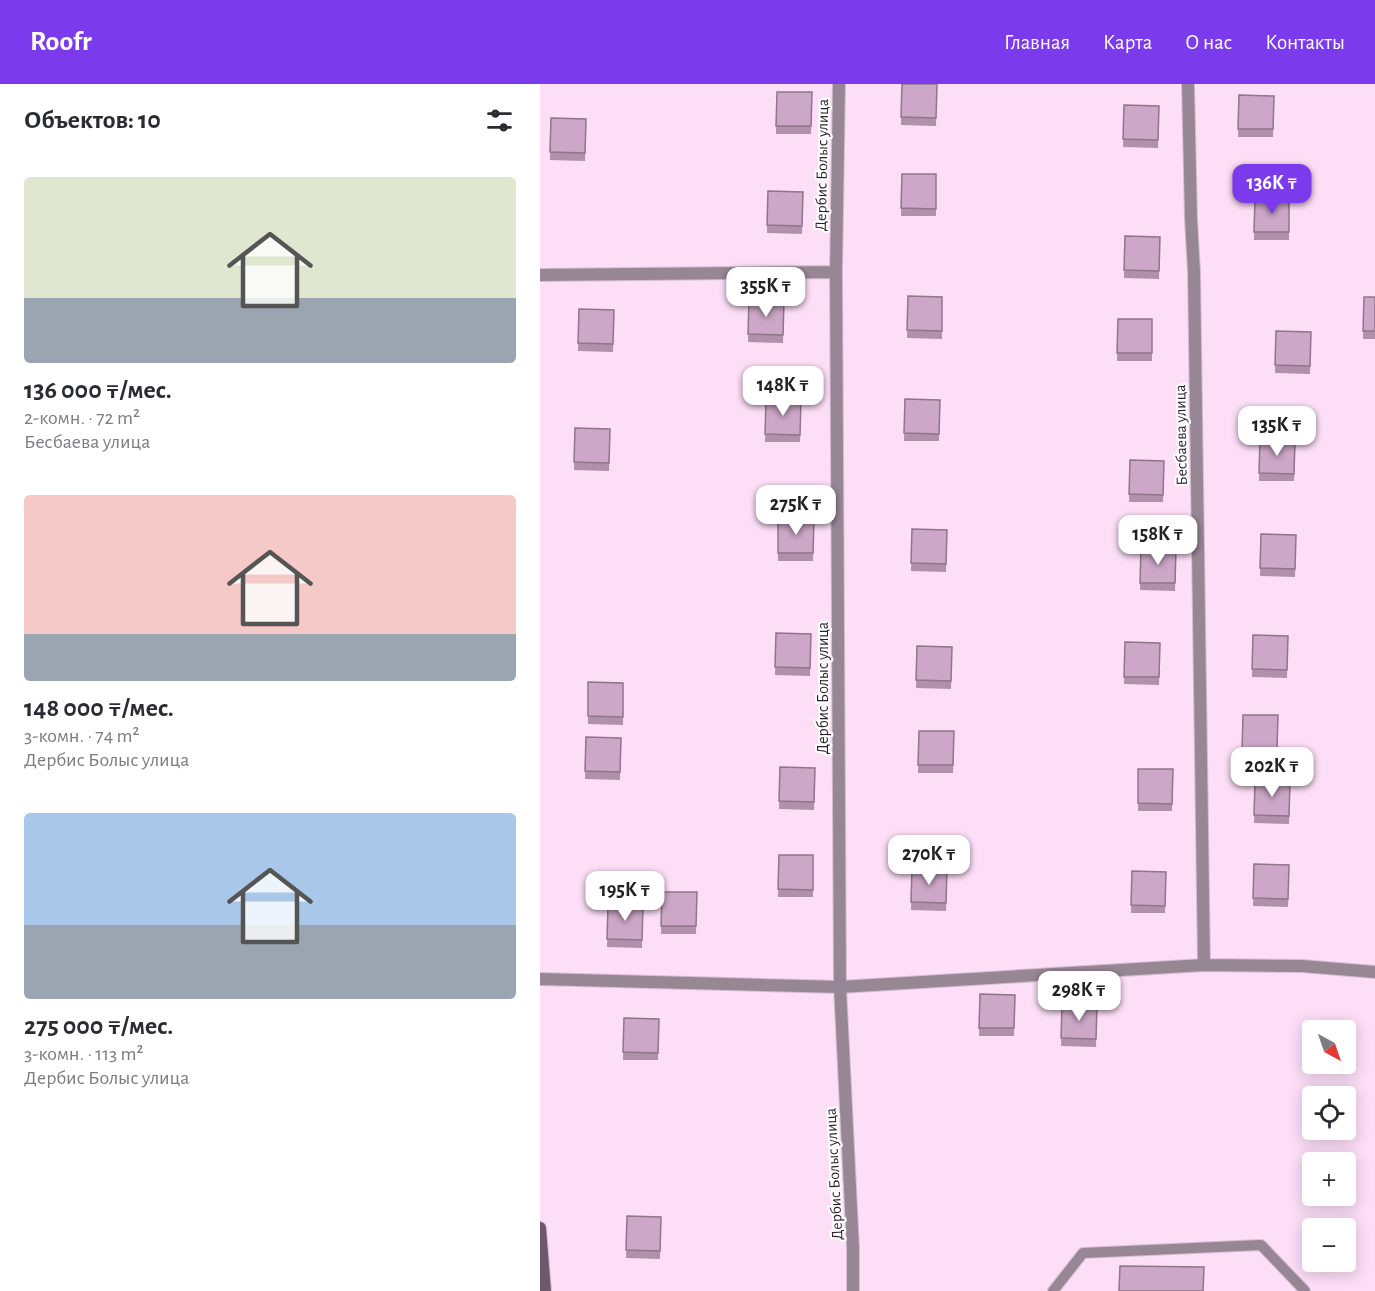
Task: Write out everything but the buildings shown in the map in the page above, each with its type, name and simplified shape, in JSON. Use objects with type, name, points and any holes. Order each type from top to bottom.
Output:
[{"type":"street","name":"Дербис Болыс улица","points":[[839,84],[836,272],[840,987],[853,1248],[853,1291]]},
{"type":"street","name":"Бесбаева улица","points":[[1188,84],[1194,272],[1204,965]]},
{"type":"street","points":[[540,275],[836,272]]},
{"type":"street","points":[[540,979],[840,987],[1204,965],[1302,966],[1375,972]]},
{"type":"street","points":[[540,1228],[545,1291]]},
{"type":"lane","points":[[1053,1291],[1083,1253],[1261,1245],[1305,1291]]}]
